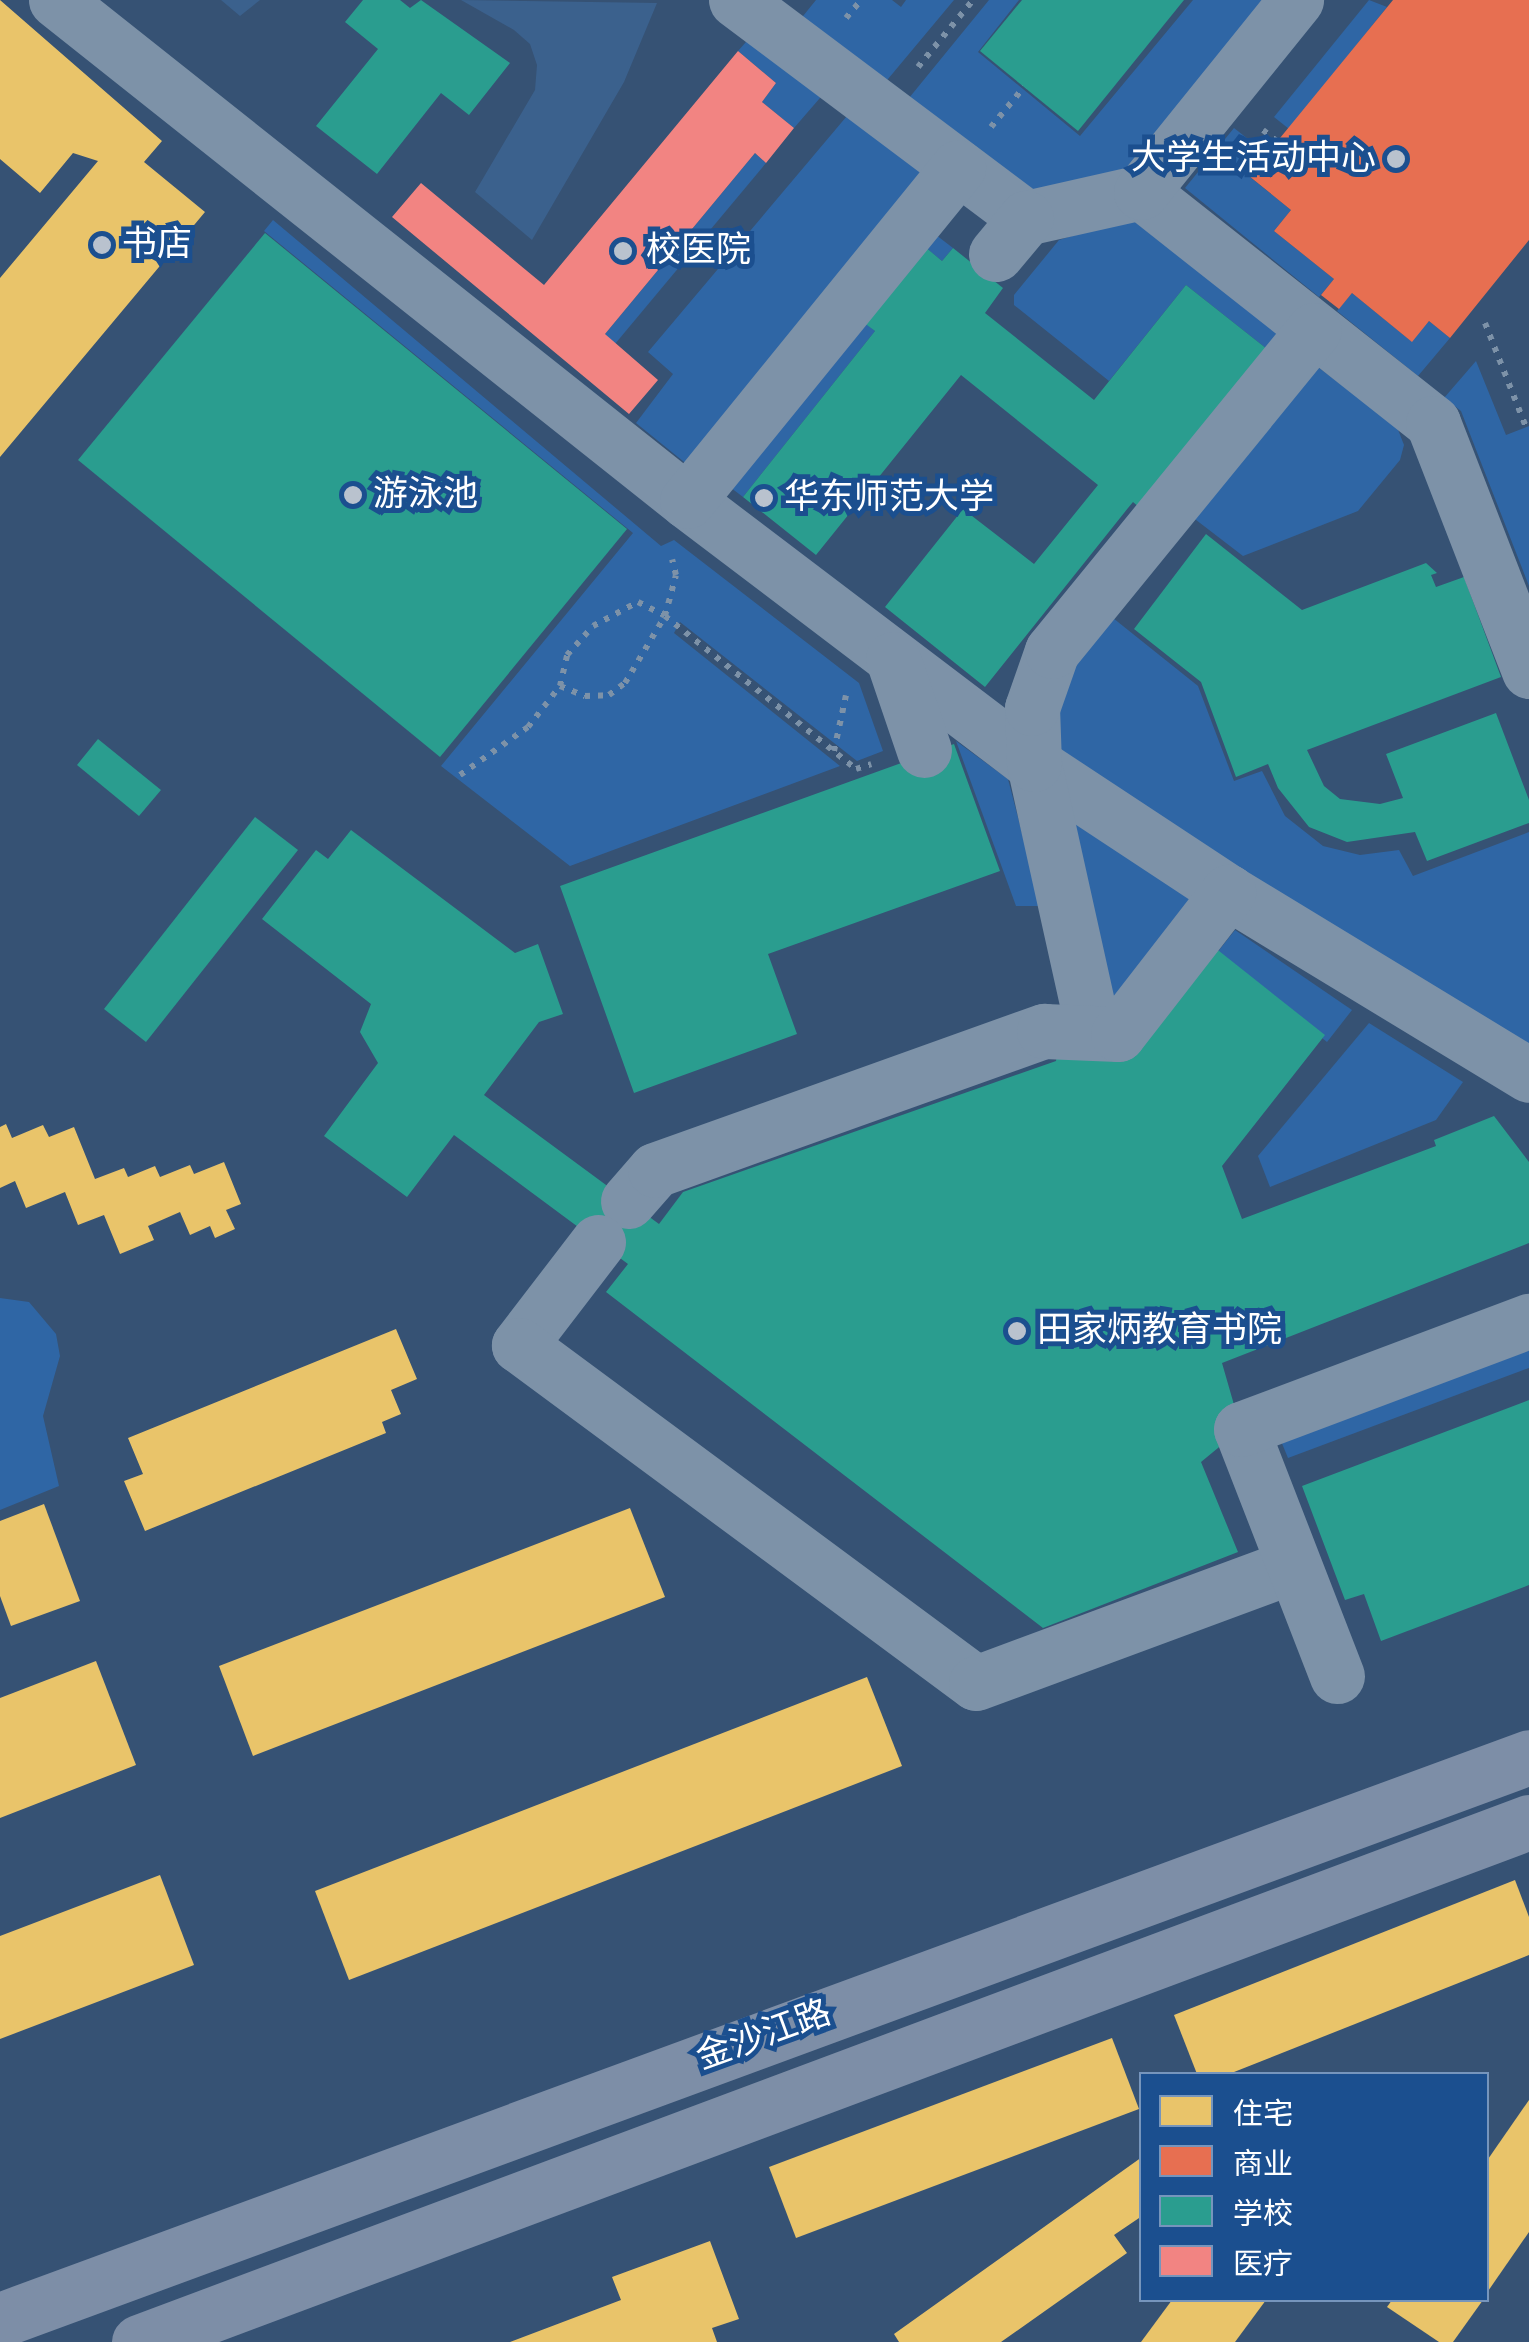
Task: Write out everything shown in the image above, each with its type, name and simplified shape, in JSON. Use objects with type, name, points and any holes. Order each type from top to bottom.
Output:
[{"type":"main road","name":"金沙江路","points":[[0,2320],[1529,1757]]},
{"type":"main road","name":"金沙江路","points":[[139,2342],[1529,1822]]},
{"type":"lane","points":[[56,0],[677,522],[893,659],[1034,764],[1228,892],[1529,1075]]},
{"type":"lane","points":[[736,0],[958,166],[1011,236],[1141,192],[1296,0]]},
{"type":"lane","points":[[677,522],[958,166]]},
{"type":"lane","points":[[1141,192],[1433,423],[1529,671]]},
{"type":"lane","points":[[1093,1030],[1034,764],[1032,708],[1052,651],[1314,330]]},
{"type":"lane","points":[[893,659],[923,747]]},
{"type":"lane","points":[[1228,892],[1118,1034],[1044,1031],[655,1170],[520,1345],[976,1683],[1294,1566]]},
{"type":"lane","points":[[1337,1676],[1241,1429],[1529,1321]]},
{"type":"path","points":[[882,110],[973,0]]},
{"type":"path","points":[[1485,324],[1526,427]]},
{"type":"path","points":[[560,686],[584,696],[609,695],[625,683],[665,616],[676,575],[677,522]]},
{"type":"path","points":[[460,776],[528,727],[560,686],[567,655],[614,609],[638,602],[665,616],[856,770],[923,747]]},
{"type":"shaded area","points":[[221,0],[260,0],[240,16]]},
{"type":"shaded area","points":[[461,0],[657,3],[624,82],[532,240],[475,192],[535,90],[537,65],[530,44],[514,30]]},
{"type":"shaded area","points":[[816,0],[892,0],[901,7],[906,0],[954,0],[883,85],[799,21]]},
{"type":"shaded area","points":[[989,0],[1019,0],[978,52],[1080,136],[1193,0],[1276,0],[1131,175],[1030,199],[909,98]]},
{"type":"shaded area","points":[[1369,0],[1387,7],[1289,129],[1274,117]]},
{"type":"shaded area","points":[[753,34],[826,91],[794,128],[762,102],[776,83],[738,51]]},
{"type":"shaded area","points":[[852,110],[936,172],[694,470],[636,423],[673,374],[648,352]]},
{"type":"shaded area","points":[[1234,128],[1266,153],[1250,177],[1291,210],[1274,231],[1334,279],[1319,297],[1185,188]]},
{"type":"shaded area","points":[[755,153],[766,163],[615,344],[605,334]]},
{"type":"shaded area","points":[[1130,218],[1278,333],[1267,349],[1186,285],[1109,381],[1014,305],[1014,295],[1059,240]]},
{"type":"shaded area","points":[[273,220],[661,546],[674,540],[859,683],[883,751],[857,761],[680,622],[674,633],[840,766],[570,866],[441,766],[633,533],[264,231]]},
{"type":"shaded area","points":[[927,228],[953,248],[942,261],[925,247],[864,322],[875,331],[743,497],[722,481]]},
{"type":"shaded area","points":[[1352,293],[1411,341],[1429,321],[1450,338],[1418,376],[1337,311]]},
{"type":"shaded area","points":[[1476,361],[1506,435],[1529,426],[1529,586],[1461,411],[1444,398]]},
{"type":"shaded area","points":[[1314,364],[1397,427],[1404,445],[1400,460],[1358,511],[1243,556],[1187,513]]},
{"type":"shaded area","points":[[1108,614],[1198,686],[1234,781],[1262,771],[1285,816],[1323,846],[1360,855],[1399,850],[1413,876],[1529,832],[1529,1047],[1242,874],[1056,750],[1054,708],[1072,658]]},
{"type":"shaded area","points":[[956,741],[1008,779],[1041,906],[1016,906]]},
{"type":"shaded area","points":[[1071,819],[1199,901],[1120,1005],[1108,1001]]},
{"type":"shaded area","points":[[1235,930],[1352,1010],[1327,1042],[1216,954]]},
{"type":"shaded area","points":[[1369,1023],[1463,1082],[1436,1120],[1270,1187],[1258,1156]]},
{"type":"shaded area","points":[[0,1298],[29,1302],[56,1334],[60,1356],[43,1416],[59,1486],[0,1510]]},
{"type":"shaded area","points":[[1529,1347],[1529,1368],[1288,1458],[1281,1441]]},
{"type":"building: 住宅","name":"书店","points":[[0,0],[162,141],[144,162],[205,212],[0,457],[0,278],[98,161],[73,153],[40,193],[0,159]]},
{"type":"building: 住宅","points":[[6,1124],[12,1138],[43,1125],[49,1137],[74,1127],[95,1179],[124,1168],[128,1177],[155,1166],[160,1177],[190,1165],[194,1174],[224,1162],[241,1204],[226,1210],[235,1229],[215,1238],[210,1226],[190,1235],[180,1212],[148,1226],[154,1240],[120,1254],[104,1215],[78,1225],[65,1192],[26,1208],[15,1181],[0,1188],[0,1127]]},
{"type":"building: 住宅","points":[[396,1329],[417,1379],[391,1390],[401,1414],[382,1422],[386,1433],[145,1531],[124,1481],[143,1474],[128,1438]]},
{"type":"building: 住宅","points":[[44,1504],[80,1601],[11,1626],[0,1596],[0,1521]]},
{"type":"building: 住宅","points":[[630,1508],[665,1597],[253,1756],[219,1666]]},
{"type":"building: 住宅","points":[[96,1661],[136,1765],[0,1818],[0,1698]]},
{"type":"building: 住宅","points":[[867,1677],[902,1766],[349,1980],[315,1891]]},
{"type":"building: 住宅","points":[[160,1875],[194,1965],[0,2039],[0,1936]]},
{"type":"building: 住宅","points":[[1515,1880],[1529,1917],[1529,1955],[1234,2072],[1196,2072],[1174,2015]]},
{"type":"building: 住宅","points":[[1112,2038],[1139,2109],[796,2238],[769,2167]]},
{"type":"building: 住宅","points":[[1529,2100],[1529,2232],[1489,2290],[1489,2158]]},
{"type":"building: 住宅","points":[[1139,2159],[1139,2218],[1114,2235],[1127,2253],[1001,2342],[899,2342],[894,2334]]},
{"type":"building: 住宅","points":[[710,2241],[739,2319],[712,2328],[717,2342],[510,2342],[621,2300],[612,2277]]},
{"type":"building: 住宅","points":[[1171,2302],[1265,2302],[1235,2342],[1141,2342]]},
{"type":"building: 住宅","points":[[1391,2302],[1482,2302],[1453,2342],[1439,2342],[1387,2307]]},
{"type":"building: 商业","name":"大学生活动中心","points":[[1393,0],[1529,0],[1529,240],[1450,338],[1429,321],[1412,342],[1352,293],[1339,309],[1321,295],[1334,279],[1274,231],[1291,210],[1249,176]]},
{"type":"building: 学校","points":[[363,0],[400,0],[410,8],[421,0],[510,63],[469,115],[441,93],[377,174],[316,126],[378,49],[345,22]]},
{"type":"building: 学校","points":[[1022,0],[1184,0],[1078,131],[980,51]]},
{"type":"building: 学校","name":"游泳池","points":[[265,233],[627,529],[440,757],[78,460]]},
{"type":"building: 学校","points":[[924,246],[942,261],[953,248],[1003,288],[985,313],[1094,400],[1186,285],[1267,349],[1140,508],[1133,502],[985,687],[885,607],[963,509],[1034,564],[1098,485],[961,375],[816,555],[743,497],[875,331],[863,322]]},
{"type":"building: 学校","points":[[1206,534],[1302,610],[1426,563],[1437,573],[1431,575],[1436,587],[1464,577],[1501,677],[1307,750],[1324,786],[1340,799],[1380,804],[1403,798],[1386,754],[1496,713],[1529,800],[1529,823],[1427,861],[1415,832],[1347,842],[1309,827],[1278,788],[1268,764],[1236,777],[1201,682],[1134,629]]},
{"type":"building: 学校","points":[[98,739],[161,790],[139,816],[77,765]]},
{"type":"building: 学校","points":[[954,744],[1000,871],[768,954],[797,1034],[634,1093],[560,886]]},
{"type":"building: 学校","points":[[255,817],[298,850],[146,1042],[104,1009]]},
{"type":"building: 学校","points":[[351,830],[515,953],[538,944],[563,1014],[539,1022],[484,1095],[659,1224],[683,1192],[1056,1061],[1057,1054],[1122,1062],[1214,947],[1325,1035],[1222,1166],[1242,1219],[1436,1146],[1434,1140],[1494,1116],[1529,1162],[1529,1243],[1222,1363],[1241,1429],[1201,1462],[1238,1552],[1043,1628],[606,1292],[628,1264],[454,1135],[407,1197],[324,1136],[378,1063],[360,1032],[371,1004],[262,919],[316,850],[328,859]]},
{"type":"building: 学校","points":[[1529,1400],[1529,1585],[1381,1641],[1364,1594],[1345,1600],[1302,1486]]},
{"type":"building: 医疗","name":"校医院","points":[[738,51],[776,83],[762,102],[794,128],[766,163],[755,153],[605,334],[658,380],[629,414],[392,217],[421,183],[544,285]]},
{"type":"place","name":"大学生活动中心","points":[[1396,159]]},
{"type":"place","name":"书店","points":[[102,245]]},
{"type":"place","name":"校医院","points":[[623,251]]},
{"type":"place","name":"游泳池","points":[[353,495]]},
{"type":"place","name":"华东师范大学","points":[[764,498]]},
{"type":"place","name":"田家炳教育书院","points":[[1017,1331]]}]
